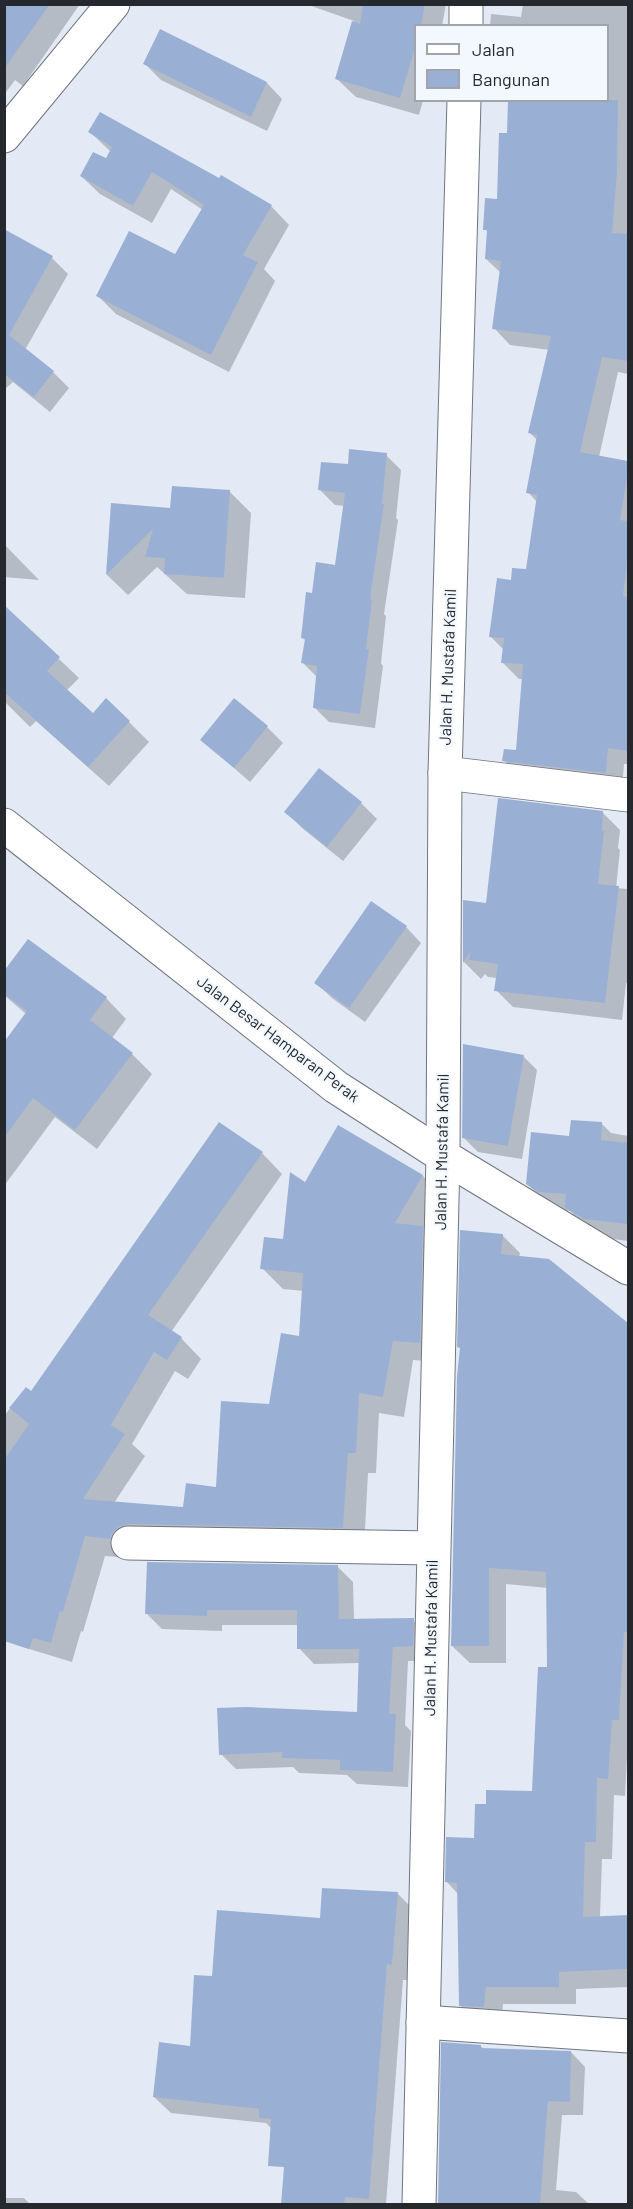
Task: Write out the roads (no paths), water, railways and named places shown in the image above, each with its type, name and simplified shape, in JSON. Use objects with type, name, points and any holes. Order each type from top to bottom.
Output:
[{"type":"street","points":[[4,136],[113,4]]},
{"type":"street","points":[[466,4],[466,24]]},
{"type":"street","name":"Jalan H. Mustafa Kamil","points":[[419,2205],[443,1156],[445,773],[464,102]]},
{"type":"street","points":[[445,773],[628,795]]},
{"type":"street","name":"Jalan Besar Hamparan Perak","points":[[4,825],[336,1087],[443,1156],[628,1268]]},
{"type":"street","points":[[128,1543],[433,1548]]},
{"type":"street","points":[[423,2022],[628,2036]]}]
